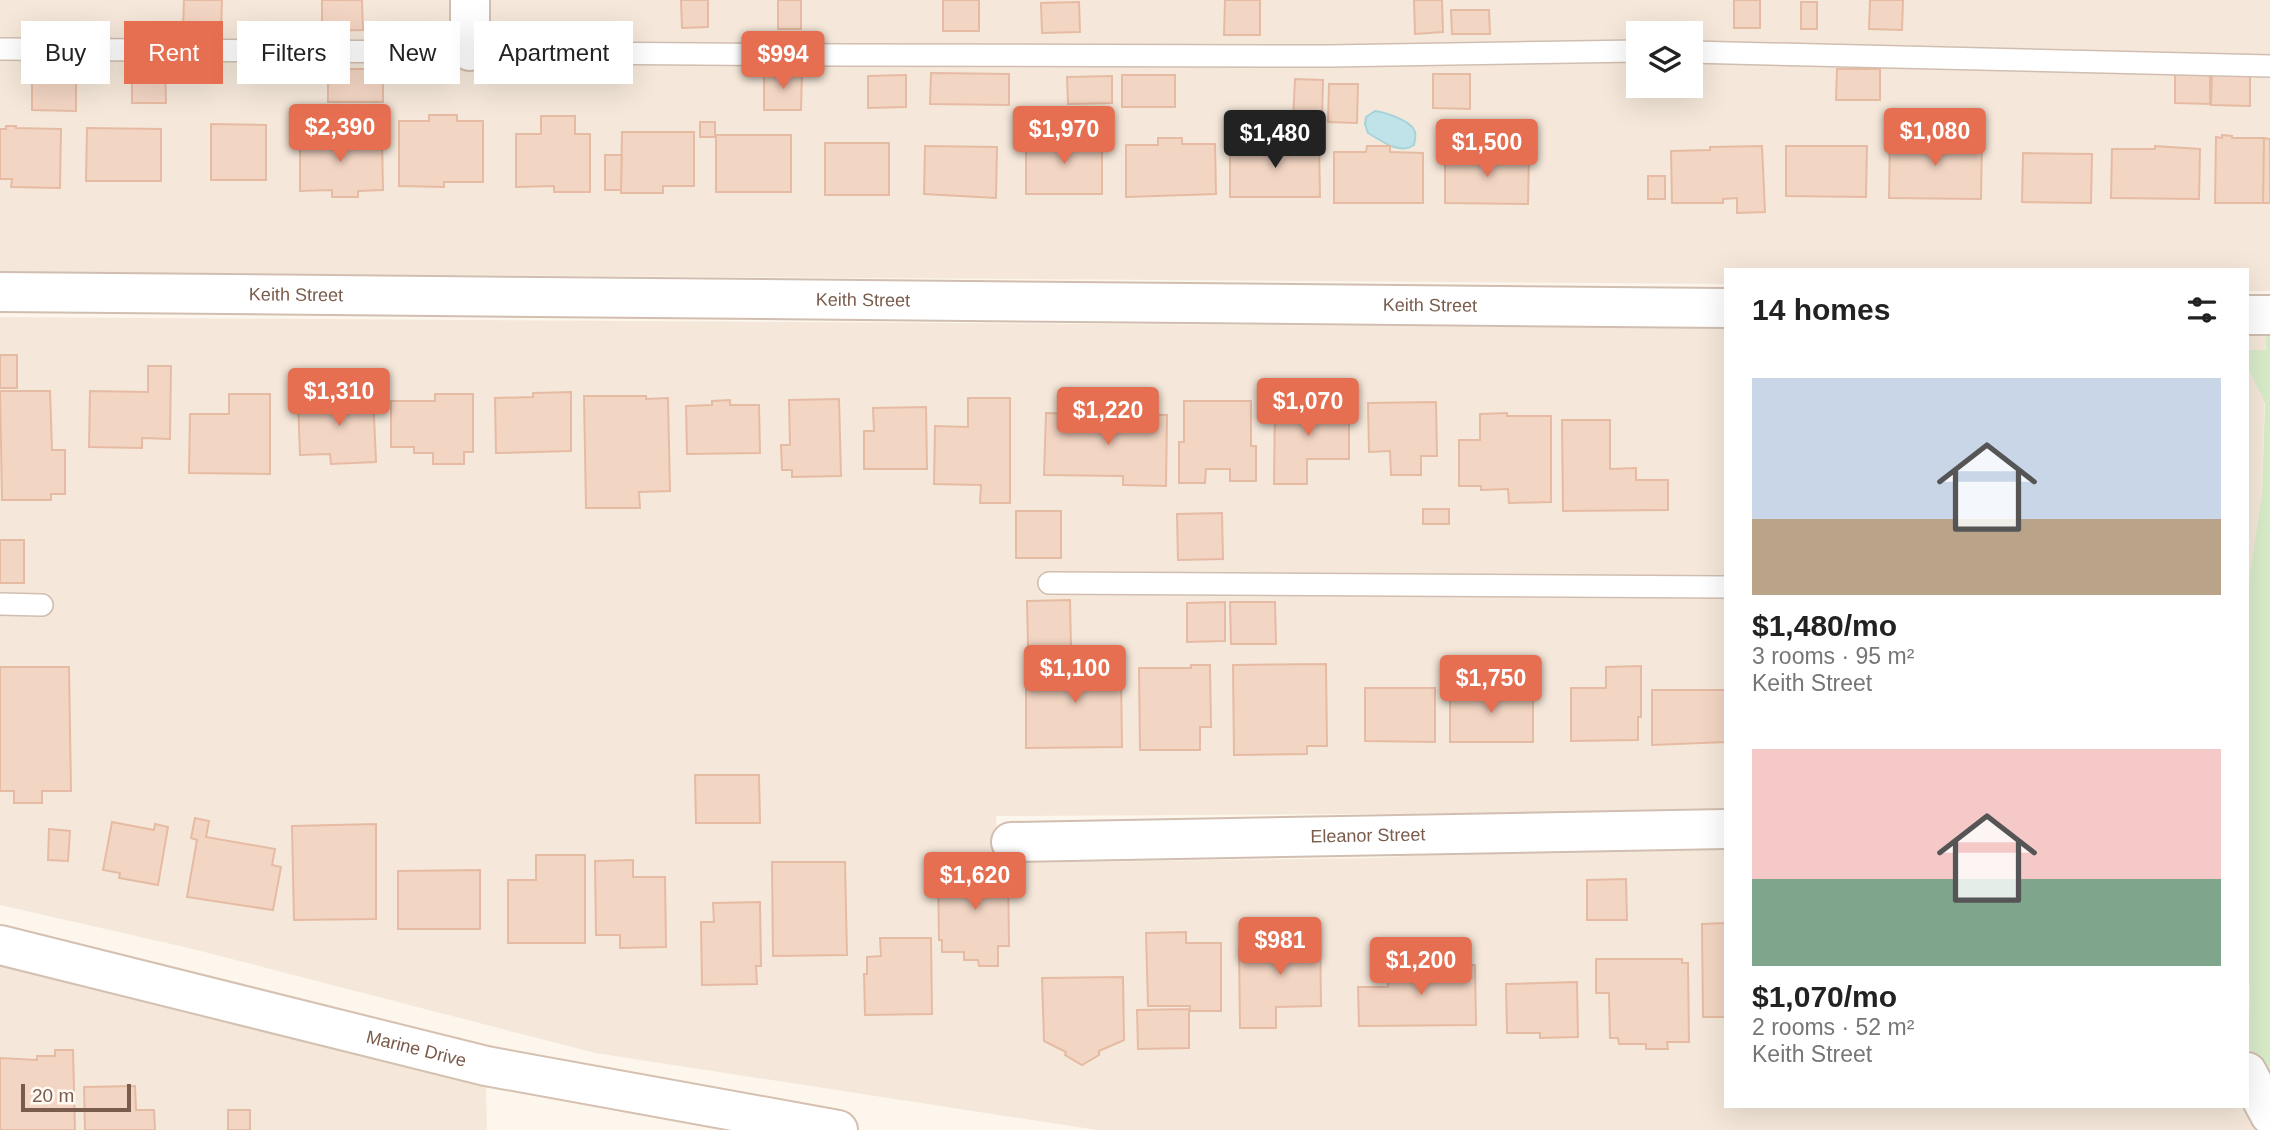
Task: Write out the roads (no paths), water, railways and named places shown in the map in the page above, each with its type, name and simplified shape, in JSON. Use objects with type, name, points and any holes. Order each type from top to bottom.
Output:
[{"type":"street","points":[[470,0],[470,51]]},
{"type":"street","name":"Keith Street","points":[[0,292],[1724,307]]},
{"type":"street","points":[[2249,315],[2270,315]]},
{"type":"street","name":"Eleanor Street","points":[[1011,842],[1724,829]]},
{"type":"street","name":"Marine Drive","points":[[0,945],[486,1066],[821,1129]]},
{"type":"street","points":[[2249,1076],[2270,1115]]},
{"type":"lane","points":[[0,49],[1315,56],[1626,51]]},
{"type":"lane","points":[[1703,52],[2270,66]]},
{"type":"lane","points":[[1049,583],[1724,587]]},
{"type":"lane","points":[[0,604],[42,604]]},
{"type":"water","points":[[1375,111],[1396,117],[1410,125],[1415,132],[1414,145],[1397,148],[1368,133],[1366,117]]}]
